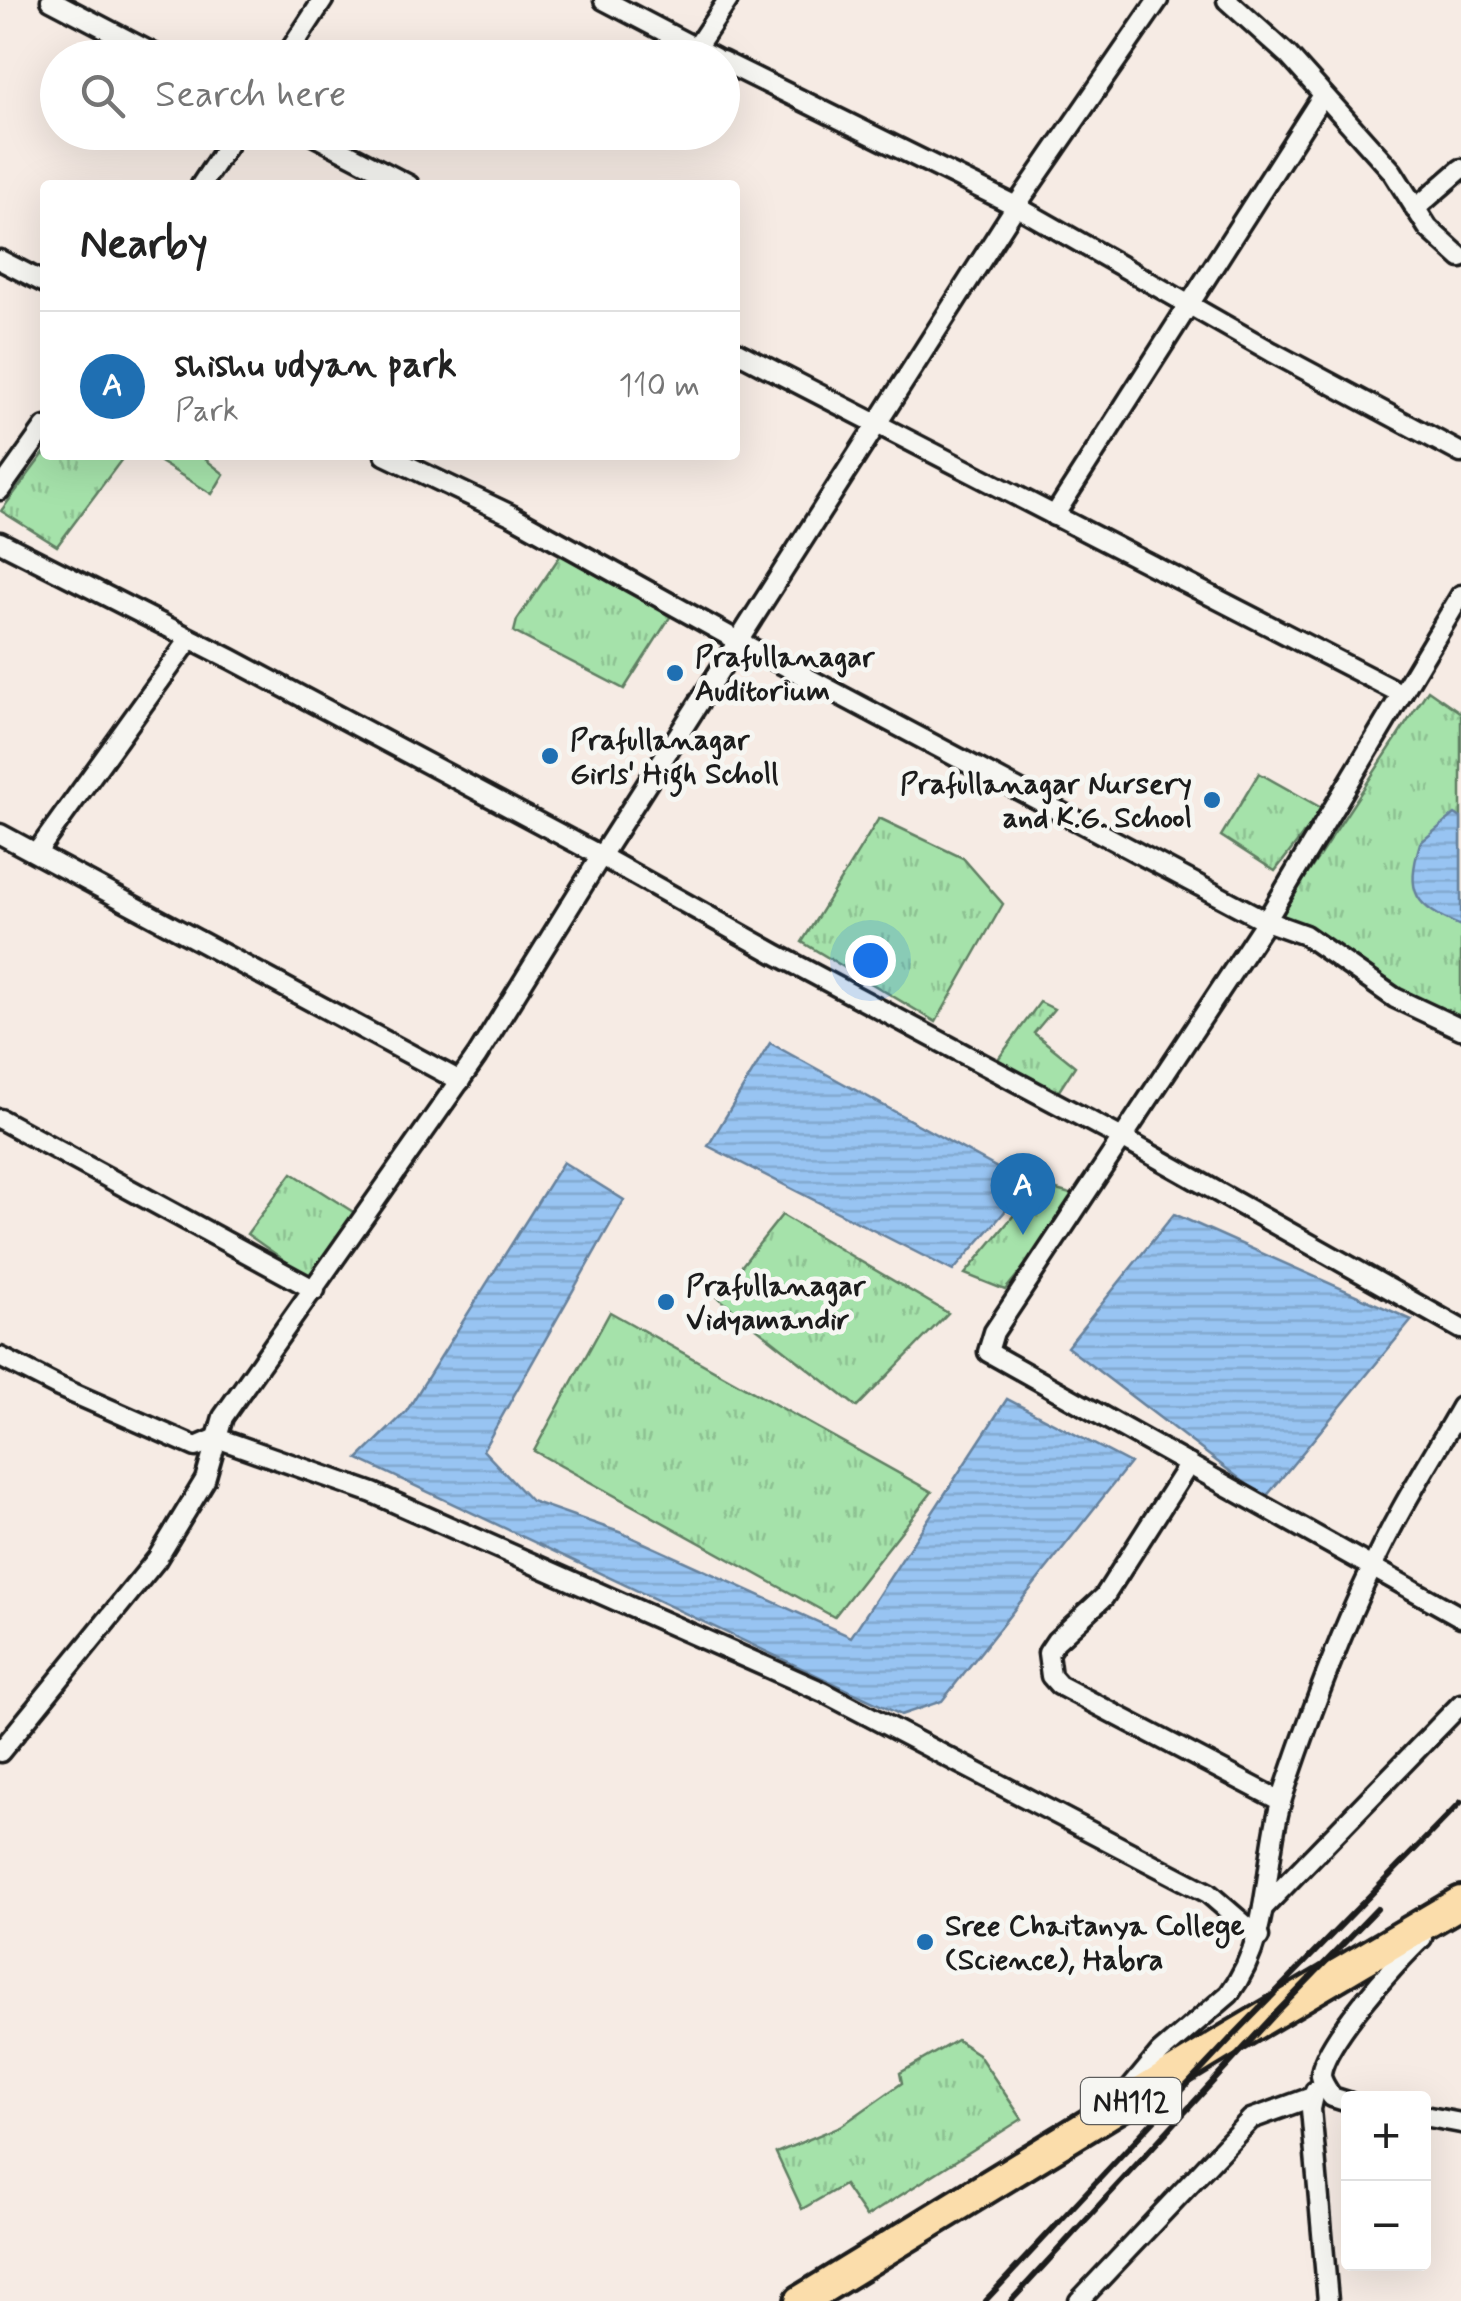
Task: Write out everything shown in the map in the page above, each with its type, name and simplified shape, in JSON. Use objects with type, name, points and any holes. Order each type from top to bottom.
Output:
[{"type":"highway","name":"NH112","points":[[801,2301],[1459,1903]]},
{"type":"street","points":[[51,0],[87,8],[135,40]]},
{"type":"street","points":[[297,40],[323,0]]},
{"type":"street","points":[[604,0],[681,40]]},
{"type":"street","points":[[701,40],[728,0]]},
{"type":"street","points":[[0,1752],[157,1559],[205,1480],[223,1417],[460,1081],[1016,206],[1158,0]]},
{"type":"street","points":[[1227,0],[1288,55],[1392,171],[1428,228],[1461,258]]},
{"type":"street","points":[[740,70],[1016,206],[1461,452]]},
{"type":"street","points":[[1054,516],[1323,95]]},
{"type":"street","points":[[204,180],[224,150]]},
{"type":"street","points":[[341,150],[399,180]]},
{"type":"street","points":[[1416,209],[1461,169]]},
{"type":"street","points":[[0,260],[40,280]]},
{"type":"street","points":[[740,353],[1402,694]]},
{"type":"street","points":[[0,490],[40,434]]},
{"type":"street","points":[[396,460],[511,515],[740,642],[1266,920],[1304,935],[1395,998],[1461,1028]]},
{"type":"street","points":[[0,542],[601,856],[1120,1137],[1461,1329]]},
{"type":"street","points":[[1461,595],[1266,920],[994,1332],[988,1352],[1461,1617]]},
{"type":"street","points":[[37,852],[190,639]]},
{"type":"street","points":[[0,834],[460,1081]]},
{"type":"street","points":[[0,1119],[314,1290]]},
{"type":"street","points":[[0,1357],[196,1447],[217,1438],[373,1494],[823,1692],[1208,1893],[1258,1937]]},
{"type":"street","points":[[1111,2114],[1160,2053],[1238,1982],[1258,1937],[1281,1801],[1372,1567],[1461,1406]]},
{"type":"street","points":[[1188,1464],[1104,1597],[1056,1641],[1048,1653],[1048,1664],[1059,1686],[1281,1801]]},
{"type":"street","points":[[1263,1908],[1461,1704]]},
{"type":"street","points":[[1328,2301],[1312,2098],[1326,2057],[1389,1968],[1459,1903]]},
{"type":"street","points":[[1321,2077],[1332,2097],[1341,2100]]},
{"type":"street","points":[[1080,2301],[1252,2120],[1312,2098]]},
{"type":"street","points":[[1431,2117],[1461,2123]]},
{"type":"green space","points":[[40,459],[121,460],[57,546],[1,511]]},
{"type":"green space","points":[[206,460],[224,474],[212,494],[160,462]]},
{"type":"green space","points":[[562,553],[672,614],[624,689],[514,632],[517,620]]},
{"type":"green space","points":[[1428,690],[1461,713],[1461,1019],[1402,991],[1317,932],[1280,916]]},
{"type":"green space","points":[[1259,773],[1323,809],[1275,871],[1221,836]]},
{"type":"green space","points":[[879,818],[963,858],[1003,904],[936,1022],[802,942]]},
{"type":"green space","points":[[1040,1002],[1054,1009],[1034,1033],[1075,1066],[1055,1097],[996,1062]]},
{"type":"green space","points":[[292,1173],[358,1215],[311,1279],[247,1234]]},
{"type":"green space","points":[[1039,1185],[1081,1197],[1005,1290],[965,1274]]},
{"type":"green space","points":[[782,1215],[948,1313],[857,1407],[717,1297]]},
{"type":"green space","points":[[610,1312],[932,1492],[834,1617],[534,1451]]},
{"type":"green space","points":[[957,2040],[978,2054],[1022,2119],[866,2217],[844,2185],[802,2209],[776,2153],[841,2126],[902,2083],[900,2073]]},
{"type":"water","points":[[1455,814],[1461,818],[1461,926],[1433,912],[1414,886],[1420,843]]},
{"type":"water","points":[[770,1043],[1028,1185],[953,1271],[708,1146]]},
{"type":"water","points":[[563,1162],[624,1200],[483,1450],[531,1501],[622,1533],[851,1637],[1007,1399],[1130,1463],[942,1701],[901,1715],[358,1459],[406,1412]]},
{"type":"water","points":[[1174,1214],[1412,1320],[1265,1498],[1067,1347]]},
{"type":"railway","points":[[985,2301],[1231,2038],[1461,1802]]},
{"type":"railway","points":[[1011,2301],[1377,1909]]},
{"type":"place","name":"Prafullanagar Auditorium","points":[[675,673]]},
{"type":"place","name":"Prafullanagar Girls' High Scholl","points":[[550,756]]},
{"type":"place","name":"Prafullanagar Nursery and K.G. School","points":[[1212,800]]},
{"type":"place","name":"shishu udyan park","points":[[1023,1235]]},
{"type":"place","name":"Prafullanagar Vidyamandir","points":[[666,1302]]},
{"type":"place","name":"Sree Chaitanya College (Science), Habra","points":[[925,1942]]}]
